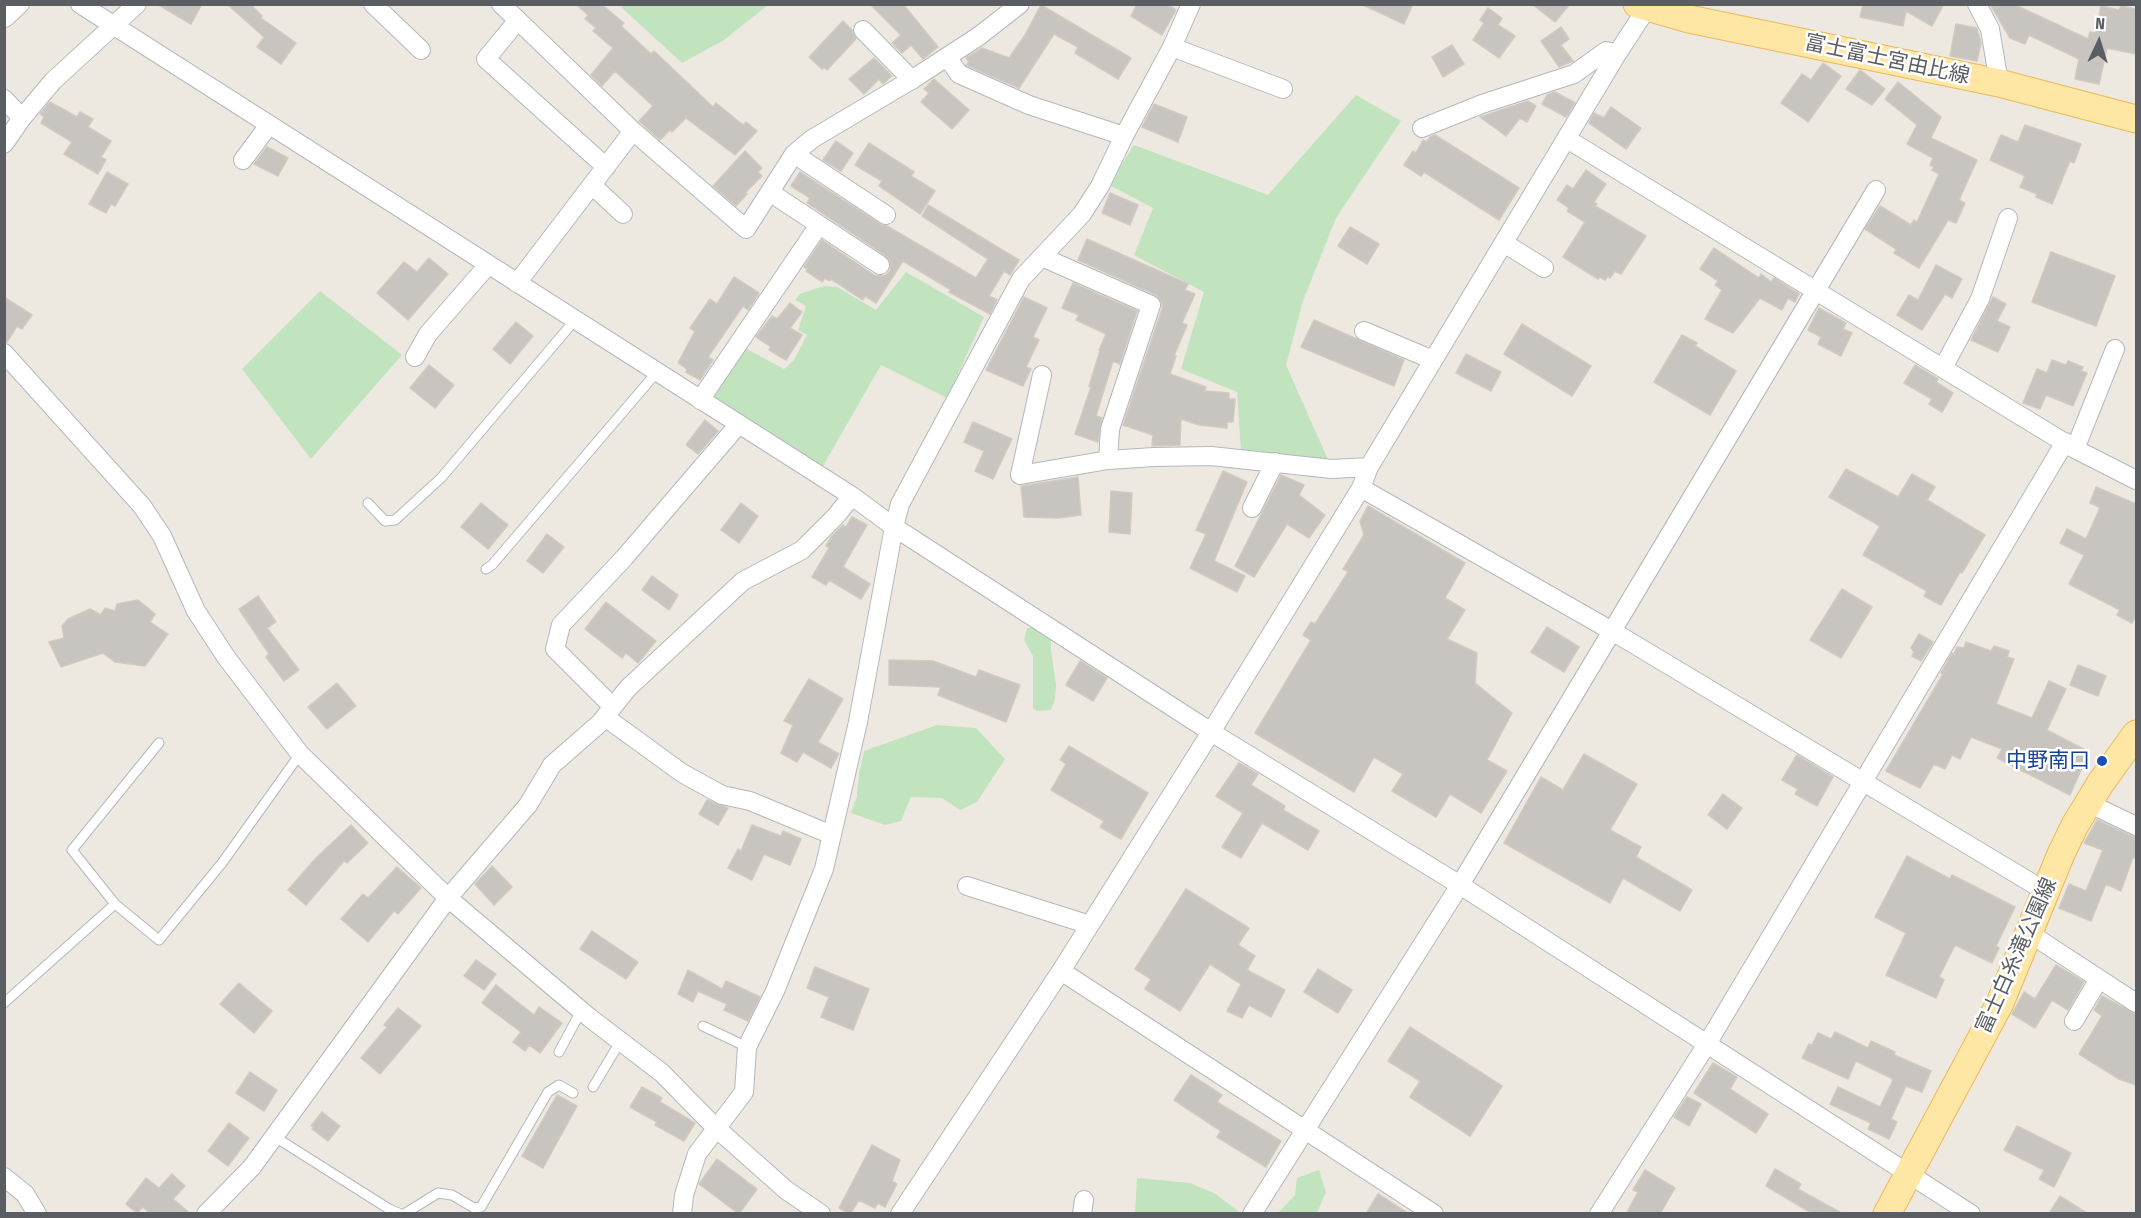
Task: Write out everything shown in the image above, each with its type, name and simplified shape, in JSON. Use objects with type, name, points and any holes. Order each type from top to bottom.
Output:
[{"type":"main road","name":"富士富士宮由比線","points":[[1642,7],[1999,83],[2136,119]]},
{"type":"main road","name":"富士白糸滝公園線","points":[[1887,1214],[2000,1003],[2061,854],[2088,803],[2136,734]]},
{"type":"street","points":[[5,18],[20,4]]},
{"type":"street","points":[[80,4],[852,496],[894,527],[1211,732],[1460,885],[1971,1214]]},
{"type":"street","points":[[4,144],[53,81],[137,4]]},
{"type":"street","points":[[373,4],[421,50]]},
{"type":"street","points":[[501,4],[633,131],[746,230],[794,154],[812,139],[912,80],[979,36],[1020,4]]},
{"type":"street","points":[[682,1214],[684,1195],[697,1154],[744,1092],[747,1047],[775,991],[824,869],[858,722],[900,504],[1021,279],[1082,214],[1100,186],[1172,47],[1191,4]]},
{"type":"street","points":[[1977,4],[1990,29],[1999,83]]},
{"type":"street","points":[[900,1214],[1061,971],[1361,488],[1369,466],[1567,139],[1642,7]]},
{"type":"street","points":[[518,20],[486,59],[606,167]]},
{"type":"street","points":[[863,30],[912,80]]},
{"type":"street","points":[[1172,47],[1283,89]]},
{"type":"street","points":[[1422,128],[1574,74],[1605,51],[1617,54]]},
{"type":"street","points":[[947,57],[959,74],[1029,105],[1124,136]]},
{"type":"street","points":[[4,99],[22,118]]},
{"type":"street","points":[[243,160],[269,125]]},
{"type":"street","points":[[517,283],[633,131]]},
{"type":"street","points":[[1567,139],[2070,446],[2136,480]]},
{"type":"street","points":[[794,154],[886,215]]},
{"type":"street","points":[[591,185],[623,214]]},
{"type":"street","points":[[1252,1214],[1460,885],[1876,190]]},
{"type":"street","points":[[771,192],[880,265]]},
{"type":"street","points":[[1943,368],[1980,299],[2008,218]]},
{"type":"street","points":[[700,400],[819,225]]},
{"type":"street","points":[[1504,243],[1544,268]]},
{"type":"street","points":[[1042,257],[1151,305],[1110,429],[1108,460]]},
{"type":"street","points":[[416,357],[428,334],[488,265]]},
{"type":"street","points":[[1364,331],[1433,360]]},
{"type":"street","points":[[1599,1214],[1707,1044],[2070,446],[2115,349]]},
{"type":"street","points":[[4,353],[142,506],[162,536],[196,611],[226,657],[300,754],[448,898],[581,1011],[662,1073],[716,1127],[786,1190],[821,1214]]},
{"type":"street","points":[[1042,375],[1020,475],[1108,460],[1154,457],[1210,456],[1332,469],[1369,466]]},
{"type":"street","points":[[739,424],[624,558],[561,626],[555,648],[609,712],[682,772],[722,795],[750,801],[832,835]]},
{"type":"street","points":[[1252,508],[1275,462]]},
{"type":"street","points":[[1361,488],[1611,631],[2045,891]]},
{"type":"street","points":[[206,1214],[252,1167],[448,898],[528,805],[552,765],[609,712],[628,688],[743,581],[802,550],[836,516],[852,496]]},
{"type":"street","points":[[2088,803],[2136,826]]},
{"type":"street","points":[[967,886],[1090,925]]},
{"type":"street","points":[[2029,933],[2136,1003]]},
{"type":"street","points":[[1061,971],[1434,1214]]},
{"type":"street","points":[[2074,1021],[2099,979]]},
{"type":"street","points":[[4,1177],[25,1194],[37,1214]]},
{"type":"lane","points":[[368,503],[385,520],[395,520],[441,478],[575,320]]},
{"type":"lane","points":[[486,569],[492,565],[657,372]]},
{"type":"lane","points":[[159,743],[72,850],[115,904],[159,940],[222,863],[300,754]]},
{"type":"lane","points":[[4,1003],[115,904]]},
{"type":"lane","points":[[559,1052],[581,1011]]},
{"type":"lane","points":[[703,1026],[747,1047]]},
{"type":"lane","points":[[594,1087],[620,1042]]},
{"type":"lane","points":[[275,1137],[389,1209],[402,1214],[438,1193],[452,1195],[474,1208],[481,1207],[548,1092],[559,1084],[573,1093]]},
{"type":"green space","points":[[622,4],[768,5],[724,40],[682,63],[622,8]]},
{"type":"green space","points":[[1356,95],[1401,121],[1336,218],[1303,301],[1286,365],[1329,462],[1241,451],[1237,392],[1181,369],[1204,292],[1134,255],[1153,208],[1109,185],[1134,145],[1268,195]]},
{"type":"green space","points":[[906,272],[984,317],[947,398],[881,365],[823,466],[709,397],[745,348],[784,369],[794,360],[807,335],[798,330],[806,306],[795,300],[800,294],[824,286],[837,287],[876,310]]},
{"type":"green space","points":[[320,291],[402,355],[311,459],[242,369]]},
{"type":"green space","points":[[1027,628],[1038,628],[1051,639],[1056,685],[1051,710],[1037,711],[1033,708],[1033,656],[1024,640]]},
{"type":"green space","points":[[937,725],[976,728],[1005,759],[977,802],[960,810],[942,798],[911,797],[901,821],[885,825],[851,813],[857,796],[864,751]]},
{"type":"green space","points":[[1319,1170],[1326,1192],[1317,1213],[1278,1213],[1295,1195],[1297,1178]]},
{"type":"green space","points":[[1137,1178],[1190,1183],[1216,1194],[1239,1212],[1135,1213]]},
{"type":"building","points":[[157,4],[202,4],[191,24]]},
{"type":"building","points":[[227,4],[250,4],[262,16],[261,18],[296,43],[281,64],[257,47],[264,37]]},
{"type":"building","points":[[576,4],[601,4],[624,23],[621,26],[651,54],[654,51],[713,107],[716,103],[743,125],[746,122],[757,131],[735,155],[686,118],[660,140],[639,121],[653,106],[615,71],[602,86],[591,75],[613,48],[593,31],[596,28],[585,19],[588,15]]},
{"type":"building","points":[[870,4],[903,4],[938,47],[923,59],[911,45],[902,53],[892,43],[901,35]]},
{"type":"building","points":[[1137,4],[1167,4],[1176,10],[1162,35],[1131,16]]},
{"type":"building","points":[[1361,4],[1413,4],[1404,24]]},
{"type":"building","points":[[1532,4],[1570,4],[1555,22]]},
{"type":"building","points":[[1863,4],[1944,4],[1932,26],[1906,11],[1903,26],[1860,17]]},
{"type":"building","points":[[1990,4],[2013,4],[2088,39],[2090,32],[2096,33],[2101,6],[2119,10],[2121,6],[2136,9],[2136,54],[2107,48],[2099,84],[2075,79],[2079,59],[2029,35],[2025,44],[2010,38]]},
{"type":"building","points":[[1041,5],[1131,58],[1118,79],[1075,53],[1078,47],[1054,34],[1019,88],[966,65],[969,62],[966,58],[982,48],[1009,58],[1025,35]]},
{"type":"building","points":[[1488,8],[1502,18],[1498,25],[1515,36],[1499,58],[1473,40],[1484,23],[1480,20]]},
{"type":"building","points":[[843,21],[852,30],[856,39],[827,70],[824,67],[822,69],[809,57]]},
{"type":"building","points":[[1956,24],[1977,28],[1981,43],[1977,61],[1950,56]]},
{"type":"building","points":[[1561,27],[1569,39],[1561,45],[1573,61],[1559,67],[1541,41]]},
{"type":"building","points":[[1452,45],[1464,64],[1443,77],[1432,57]]},
{"type":"building","points":[[874,58],[892,76],[883,84],[879,79],[864,94],[849,79]]},
{"type":"building","points":[[1823,63],[1841,76],[1808,122],[1781,103],[1802,74],[1811,80]]},
{"type":"building","points":[[1860,70],[1885,89],[1872,105],[1846,89]]},
{"type":"building","points":[[934,79],[969,110],[952,129],[921,102],[929,93],[924,89]]},
{"type":"building","points":[[1898,82],[1941,117],[1931,138],[1977,160],[1959,200],[1965,203],[1956,223],[1948,220],[1919,268],[1894,253],[1896,249],[1865,229],[1880,206],[1911,225],[1914,220],[1917,222],[1939,174],[1932,170],[1934,167],[1930,165],[1933,158],[1907,144],[1917,125],[1885,99]]},
{"type":"building","points":[[1555,92],[1575,103],[1566,117],[1542,104],[1547,95]]},
{"type":"building","points":[[1528,101],[1536,106],[1527,122],[1520,118],[1506,136],[1480,117]]},
{"type":"building","points":[[50,102],[77,117],[80,112],[93,119],[88,127],[111,141],[101,157],[106,160],[98,174],[64,154],[72,142],[41,123],[44,117],[40,114]]},
{"type":"building","points":[[1154,104],[1187,117],[1178,142],[1142,127]]},
{"type":"building","points":[[1611,107],[1641,128],[1626,149],[1589,123],[1594,113],[1604,118]]},
{"type":"building","points":[[2025,125],[2081,144],[2074,163],[2070,161],[2052,204],[2020,187],[2025,176],[1990,160],[2001,135],[2018,142]]},
{"type":"building","points":[[1435,135],[1519,188],[1499,220],[1424,172],[1421,176],[1404,165],[1413,151],[1416,153],[1423,140],[1427,142]]},
{"type":"building","points":[[836,141],[853,153],[841,171],[823,160]]},
{"type":"building","points":[[869,143],[914,172],[911,176],[935,191],[920,214],[879,186],[882,181],[855,165]]},
{"type":"building","points":[[267,147],[288,158],[278,176],[254,164]]},
{"type":"building","points":[[745,151],[762,168],[758,172],[762,176],[736,206],[713,186]]},
{"type":"building","points":[[1586,170],[1606,184],[1594,202],[1597,204],[1595,206],[1646,236],[1621,274],[1615,271],[1610,278],[1608,276],[1605,280],[1600,277],[1598,279],[1563,257],[1585,222],[1567,211],[1569,208],[1557,200],[1567,185],[1573,189]]},
{"type":"building","points":[[107,172],[128,184],[115,206],[111,204],[106,213],[89,204]]},
{"type":"building","points":[[800,172],[880,224],[976,278],[988,259],[922,216],[928,205],[1019,260],[1010,275],[1004,271],[989,296],[997,300],[990,314],[949,292],[951,290],[903,261],[876,303],[865,296],[863,300],[831,279],[829,281],[825,278],[822,282],[806,271],[808,269],[804,267],[822,240],[874,275],[886,275],[891,265],[886,256],[807,203],[810,198],[791,186]]},
{"type":"building","points":[[1110,193],[1138,205],[1130,225],[1102,213]]},
{"type":"building","points":[[1350,227],[1379,244],[1367,264],[1338,246]]},
{"type":"building","points":[[1087,239],[1188,284],[1185,290],[1195,294],[1182,323],[1187,325],[1174,356],[1176,356],[1170,374],[1206,387],[1205,391],[1229,393],[1229,399],[1235,399],[1233,422],[1227,422],[1227,428],[1199,425],[1181,419],[1180,445],[1152,446],[1153,435],[1123,425],[1162,309],[1162,303],[1156,295],[1078,260]]},
{"type":"building","points":[[1714,248],[1759,278],[1761,274],[1771,282],[1774,278],[1799,294],[1795,302],[1788,298],[1782,310],[1760,298],[1733,333],[1705,319],[1722,290],[1715,285],[1718,281],[1700,269]]},
{"type":"building","points":[[2051,252],[2115,276],[2096,326],[2032,302]]},
{"type":"building","points":[[429,258],[448,274],[408,320],[377,293],[404,262],[417,272]]},
{"type":"building","points":[[1936,265],[1962,279],[1952,298],[1945,294],[1922,330],[1897,315],[1909,295],[1918,300]]},
{"type":"building","points":[[734,277],[759,293],[748,310],[743,306],[708,357],[713,360],[700,380],[686,372],[687,369],[678,363],[695,331],[690,328],[710,299],[717,304]]},
{"type":"building","points":[[1073,283],[1137,311],[1120,364],[1113,361],[1096,416],[1102,418],[1098,442],[1075,434],[1091,387],[1089,386],[1099,350],[1106,334],[1076,320],[1079,315],[1062,308]]},
{"type":"building","points":[[4,297],[32,315],[22,329],[17,326],[7,342],[4,342]]},
{"type":"building","points":[[1024,297],[1047,308],[1033,337],[1039,340],[1026,367],[1031,369],[1023,386],[986,370]]},
{"type":"building","points":[[1993,297],[2006,304],[1997,321],[2010,327],[1998,352],[1971,340]]},
{"type":"building","points":[[790,303],[802,312],[790,328],[802,335],[786,360],[769,350],[771,347],[756,337],[772,316],[777,319]]},
{"type":"building","points":[[1819,308],[1846,323],[1843,329],[1852,333],[1841,356],[1818,344],[1821,337],[1808,330]]},
{"type":"building","points":[[1314,320],[1404,360],[1394,386],[1301,347]]},
{"type":"building","points":[[516,322],[533,336],[510,364],[493,349]]},
{"type":"building","points":[[1522,324],[1591,366],[1572,396],[1504,354]]},
{"type":"building","points":[[1682,335],[1697,343],[1695,346],[1736,371],[1710,415],[1654,382]]},
{"type":"building","points":[[1466,354],[1501,372],[1491,391],[1456,373]]},
{"type":"building","points":[[2052,360],[2066,365],[2068,361],[2083,367],[2081,371],[2087,373],[2073,406],[2046,395],[2040,409],[2023,403],[2037,369],[2047,373]]},
{"type":"building","points":[[429,365],[454,385],[435,408],[410,388]]},
{"type":"building","points":[[1915,365],[1938,379],[1936,382],[1953,393],[1942,412],[1929,404],[1932,399],[1904,383]]},
{"type":"building","points":[[705,420],[718,431],[698,454],[686,445]]},
{"type":"building","points":[[973,422],[1012,439],[993,479],[975,471],[984,451],[964,442]]},
{"type":"building","points":[[1846,469],[1898,497],[1912,474],[1935,487],[1927,500],[1985,535],[1941,605],[1924,596],[1927,591],[1863,555],[1880,526],[1829,497]]},
{"type":"building","points":[[1223,471],[1247,482],[1214,561],[1245,576],[1237,592],[1190,568],[1206,534],[1196,530]]},
{"type":"building","points":[[1281,475],[1304,485],[1299,495],[1325,515],[1309,538],[1287,524],[1254,577],[1235,566]]},
{"type":"building","points":[[1078,477],[1081,515],[1058,518],[1024,517],[1021,486]]},
{"type":"building","points":[[2096,487],[2136,504],[2136,616],[2132,623],[2117,615],[2120,610],[2069,584],[2084,555],[2060,543],[2067,529],[2086,539],[2099,510],[2099,507],[2090,503]]},
{"type":"building","points":[[1111,491],[1132,493],[1130,534],[1109,532]]},
{"type":"building","points":[[481,503],[508,525],[488,549],[461,527]]},
{"type":"building","points":[[741,503],[758,516],[739,543],[721,530]]},
{"type":"building","points":[[1368,506],[1465,563],[1445,598],[1465,610],[1447,639],[1477,653],[1475,683],[1512,713],[1487,760],[1507,771],[1481,813],[1450,794],[1436,817],[1392,791],[1403,774],[1374,757],[1354,792],[1255,733],[1311,640],[1303,635],[1311,622],[1315,624],[1348,572],[1343,569],[1364,535],[1360,521]]},
{"type":"building","points":[[852,517],[867,525],[843,567],[870,584],[861,599],[829,580],[826,585],[812,577],[829,548],[826,546],[832,536],[843,525],[846,527]]},
{"type":"building","points":[[547,534],[564,547],[543,573],[527,561]]},
{"type":"building","points":[[652,576],[678,595],[669,610],[642,590]]},
{"type":"building","points":[[1842,589],[1872,607],[1841,658],[1810,640]]},
{"type":"building","points":[[258,596],[276,622],[267,628],[299,670],[284,681],[266,657],[269,654],[239,609]]},
{"type":"building","points":[[138,600],[155,614],[150,622],[168,634],[145,666],[115,662],[103,653],[61,667],[49,642],[64,638],[62,626],[68,619],[90,609],[101,615],[105,608],[115,611],[117,604]]},
{"type":"building","points":[[606,602],[656,641],[638,663],[626,653],[622,658],[585,629]]},
{"type":"building","points":[[1547,627],[1579,647],[1564,672],[1531,652]]},
{"type":"building","points":[[1919,634],[1933,642],[1921,661],[1912,656],[1914,652],[1911,648]]},
{"type":"building","points":[[1966,642],[1991,651],[1994,646],[2009,651],[2007,657],[2014,659],[1996,704],[2032,718],[2049,681],[2066,689],[2047,730],[2089,752],[2070,795],[1997,758],[2002,749],[1971,737],[1960,759],[1952,755],[1945,769],[1934,764],[1920,788],[1886,771],[1943,674],[1941,673],[1952,653],[1954,654],[1957,647],[1964,648]]},
{"type":"building","points":[[889,660],[933,661],[976,677],[979,670],[1020,685],[1006,722],[938,695],[941,687],[889,685]]},
{"type":"building","points":[[1080,661],[1107,678],[1093,701],[1066,685]]},
{"type":"building","points":[[2078,665],[2106,676],[2098,696],[2070,685]]},
{"type":"building","points":[[809,679],[843,699],[818,742],[839,754],[831,768],[803,752],[797,762],[781,753],[793,725],[784,721]]},
{"type":"building","points":[[337,683],[356,706],[327,729],[308,707]]},
{"type":"building","points":[[1069,746],[1148,793],[1121,839],[1100,827],[1104,821],[1051,790],[1066,764],[1060,760]]},
{"type":"building","points":[[1584,754],[1637,784],[1610,830],[1641,847],[1636,857],[1692,890],[1680,911],[1623,878],[1610,903],[1504,843],[1541,777],[1563,790]]},
{"type":"building","points":[[1797,755],[1833,777],[1817,806],[1795,794],[1798,789],[1782,780]]},
{"type":"building","points":[[1239,763],[1258,774],[1251,785],[1285,806],[1283,810],[1319,831],[1308,850],[1262,823],[1241,858],[1222,847],[1243,813],[1216,796]]},
{"type":"building","points":[[1723,794],[1742,808],[1727,829],[1708,815]]},
{"type":"building","points":[[707,800],[728,808],[718,825],[699,814]]},
{"type":"building","points":[[2097,820],[2136,838],[2136,859],[2133,857],[2121,891],[2106,884],[2091,921],[2059,908],[2069,884],[2086,891],[2103,850],[2084,843]]},
{"type":"building","points":[[351,825],[368,843],[347,863],[344,861],[306,905],[288,890],[316,858]]},
{"type":"building","points":[[752,825],[781,836],[783,831],[801,839],[790,865],[764,854],[752,880],[728,868],[738,849],[741,851]]},
{"type":"building","points":[[1907,856],[1950,879],[1952,875],[2015,907],[1996,946],[1999,948],[1992,963],[1955,945],[1939,977],[1944,980],[1936,998],[1886,975],[1906,933],[1875,917]]},
{"type":"building","points":[[492,866],[512,887],[494,905],[475,884]]},
{"type":"building","points":[[397,867],[421,888],[398,914],[394,911],[368,942],[341,919],[363,894],[368,898]]},
{"type":"building","points":[[1186,889],[1249,928],[1238,945],[1255,956],[1247,970],[1285,990],[1271,1017],[1249,1005],[1242,1018],[1227,1011],[1241,984],[1210,964],[1180,1011],[1145,989],[1151,979],[1135,969]]},
{"type":"building","points":[[592,931],[638,962],[626,979],[580,949]]},
{"type":"building","points":[[476,960],[496,974],[484,990],[464,976]]},
{"type":"building","points":[[2056,965],[2084,982],[2068,1010],[2052,1000],[2035,1028],[2012,1014],[2024,992],[2035,999]]},
{"type":"building","points":[[815,967],[869,989],[853,1030],[821,1017],[829,997],[807,988]]},
{"type":"building","points":[[1318,969],[1352,990],[1338,1013],[1304,992]]},
{"type":"building","points":[[688,970],[722,989],[726,981],[760,997],[748,1021],[724,1010],[727,1004],[698,991],[693,1002],[678,994]]},
{"type":"building","points":[[239,983],[272,1011],[254,1033],[220,1004]]},
{"type":"building","points":[[496,985],[534,1015],[539,1007],[562,1023],[540,1053],[529,1045],[525,1051],[513,1042],[521,1032],[482,1003]]},
{"type":"building","points":[[2102,996],[2136,1014],[2136,1085],[2119,1079],[2079,1054],[2102,1016],[2094,1010]]},
{"type":"building","points":[[398,1008],[421,1026],[380,1074],[361,1058],[387,1027],[384,1025]]},
{"type":"building","points":[[1410,1027],[1502,1086],[1470,1136],[1410,1097],[1420,1081],[1388,1061]]},
{"type":"building","points":[[1835,1032],[1868,1048],[1871,1041],[1895,1052],[1894,1055],[1931,1071],[1922,1092],[1906,1086],[1891,1119],[1897,1122],[1889,1139],[1868,1129],[1871,1123],[1830,1104],[1838,1087],[1880,1107],[1893,1080],[1891,1078],[1856,1061],[1848,1079],[1802,1058],[1818,1033],[1831,1039]]},
{"type":"building","points":[[1713,1063],[1737,1077],[1730,1089],[1768,1114],[1756,1133],[1694,1093]]},
{"type":"building","points":[[250,1072],[277,1090],[264,1111],[236,1093]]},
{"type":"building","points":[[1191,1075],[1222,1095],[1217,1102],[1281,1141],[1266,1167],[1217,1137],[1221,1131],[1174,1100]]},
{"type":"building","points":[[642,1087],[662,1098],[660,1102],[695,1123],[684,1141],[655,1125],[657,1122],[630,1107]]},
{"type":"building","points":[[557,1095],[577,1106],[543,1168],[522,1156]]},
{"type":"building","points":[[1687,1097],[1701,1104],[1689,1126],[1674,1117]]},
{"type":"building","points":[[322,1112],[340,1126],[328,1141],[311,1126]]},
{"type":"building","points":[[229,1123],[249,1138],[228,1166],[208,1151]]},
{"type":"building","points":[[2017,1126],[2071,1153],[2054,1187],[2039,1179],[2044,1170],[2004,1150]]},
{"type":"building","points":[[872,1145],[900,1160],[892,1181],[897,1184],[885,1207],[878,1203],[875,1208],[859,1200],[850,1214],[839,1208]]},
{"type":"building","points":[[717,1159],[757,1189],[739,1214],[699,1184]]},
{"type":"building","points":[[1775,1169],[1801,1184],[1798,1189],[1843,1214],[1813,1214],[1766,1186]]},
{"type":"building","points":[[1645,1170],[1675,1188],[1660,1214],[1626,1214],[1638,1192],[1633,1190]]},
{"type":"building","points":[[172,1174],[185,1186],[173,1199],[191,1214],[151,1214],[143,1207],[137,1213],[126,1204],[146,1178],[159,1188]]},
{"type":"building","points":[[1378,1194],[1409,1214],[1366,1214]]},
{"type":"building","points":[[2060,1196],[2088,1214],[2049,1214]]},
{"type":"place","name":"中野南口","points":[[2102,761]]}]
